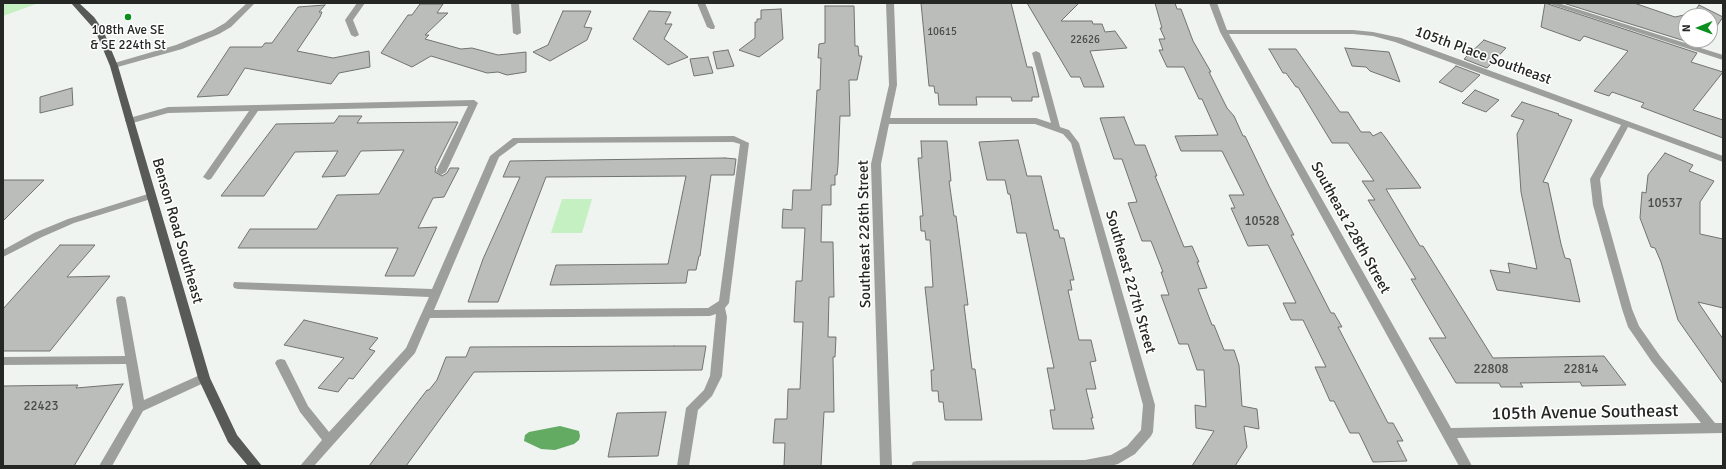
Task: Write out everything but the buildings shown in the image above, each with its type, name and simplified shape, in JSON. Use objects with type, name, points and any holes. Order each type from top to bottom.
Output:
[{"type":"main road","name":"Benson Road Southeast","points":[[75,3],[92,19],[99,30],[114,66],[204,378],[232,438],[256,466]]},
{"type":"street","points":[[114,66],[179,47],[216,32],[228,25],[251,3]]},
{"type":"street","points":[[355,35],[349,20],[361,3]]},
{"type":"street","points":[[515,3],[517,33]]},
{"type":"street","points":[[701,3],[711,27]]},
{"type":"street","name":"Southeast 226th Street","points":[[886,466],[876,164],[893,85],[890,3]]},
{"type":"street","name":"Southeast 228th Street","points":[[1213,3],[1224,32],[1466,466]]},
{"type":"street","points":[[1551,3],[1723,58]]},
{"type":"street","name":"105th Place Southeast","points":[[1224,32],[1353,32],[1373,34],[1398,40],[1723,159]]},
{"type":"street","points":[[1036,53],[1056,127]]},
{"type":"street","points":[[130,121],[168,110],[474,103],[441,172]]},
{"type":"street","points":[[208,177],[255,108]]},
{"type":"street","name":"Southeast 227th Street","points":[[885,121],[1036,121],[1056,127],[1066,132],[1075,142],[1149,405],[1147,432],[1131,450],[1114,460],[1085,465],[917,466]]},
{"type":"street","points":[[1626,123],[1594,179],[1598,205],[1627,309],[1634,327],[1656,359],[1717,428]]},
{"type":"street","points":[[306,466],[411,350],[426,314],[495,156],[516,140],[734,139],[745,144],[724,303],[710,312],[426,314]]},
{"type":"street","points":[[3,254],[28,240],[71,221],[151,196]]},
{"type":"street","points":[[238,285],[435,294]]},
{"type":"street","points":[[121,300],[139,408]]},
{"type":"street","points":[[683,466],[692,408],[708,393],[716,376],[722,317],[719,306]]},
{"type":"street","points":[[3,361],[131,360]]},
{"type":"street","points":[[281,363],[304,409],[329,440]]},
{"type":"street","points":[[105,466],[139,408],[204,378]]},
{"type":"street","name":"105th Avenue Southeast","points":[[1447,434],[1717,428]]},
{"type":"shaded area","points":[[3,3],[39,3],[3,16]]},
{"type":"shaded area","points":[[562,199],[592,199],[582,233],[551,233]]},
{"type":"shaded area","points":[[560,426],[579,431],[579,440],[574,444],[555,450],[541,449],[524,441],[525,435],[529,432]]},
{"type":"place","name":"108th Ave SE & SE 224th St","points":[[128,17]]}]
